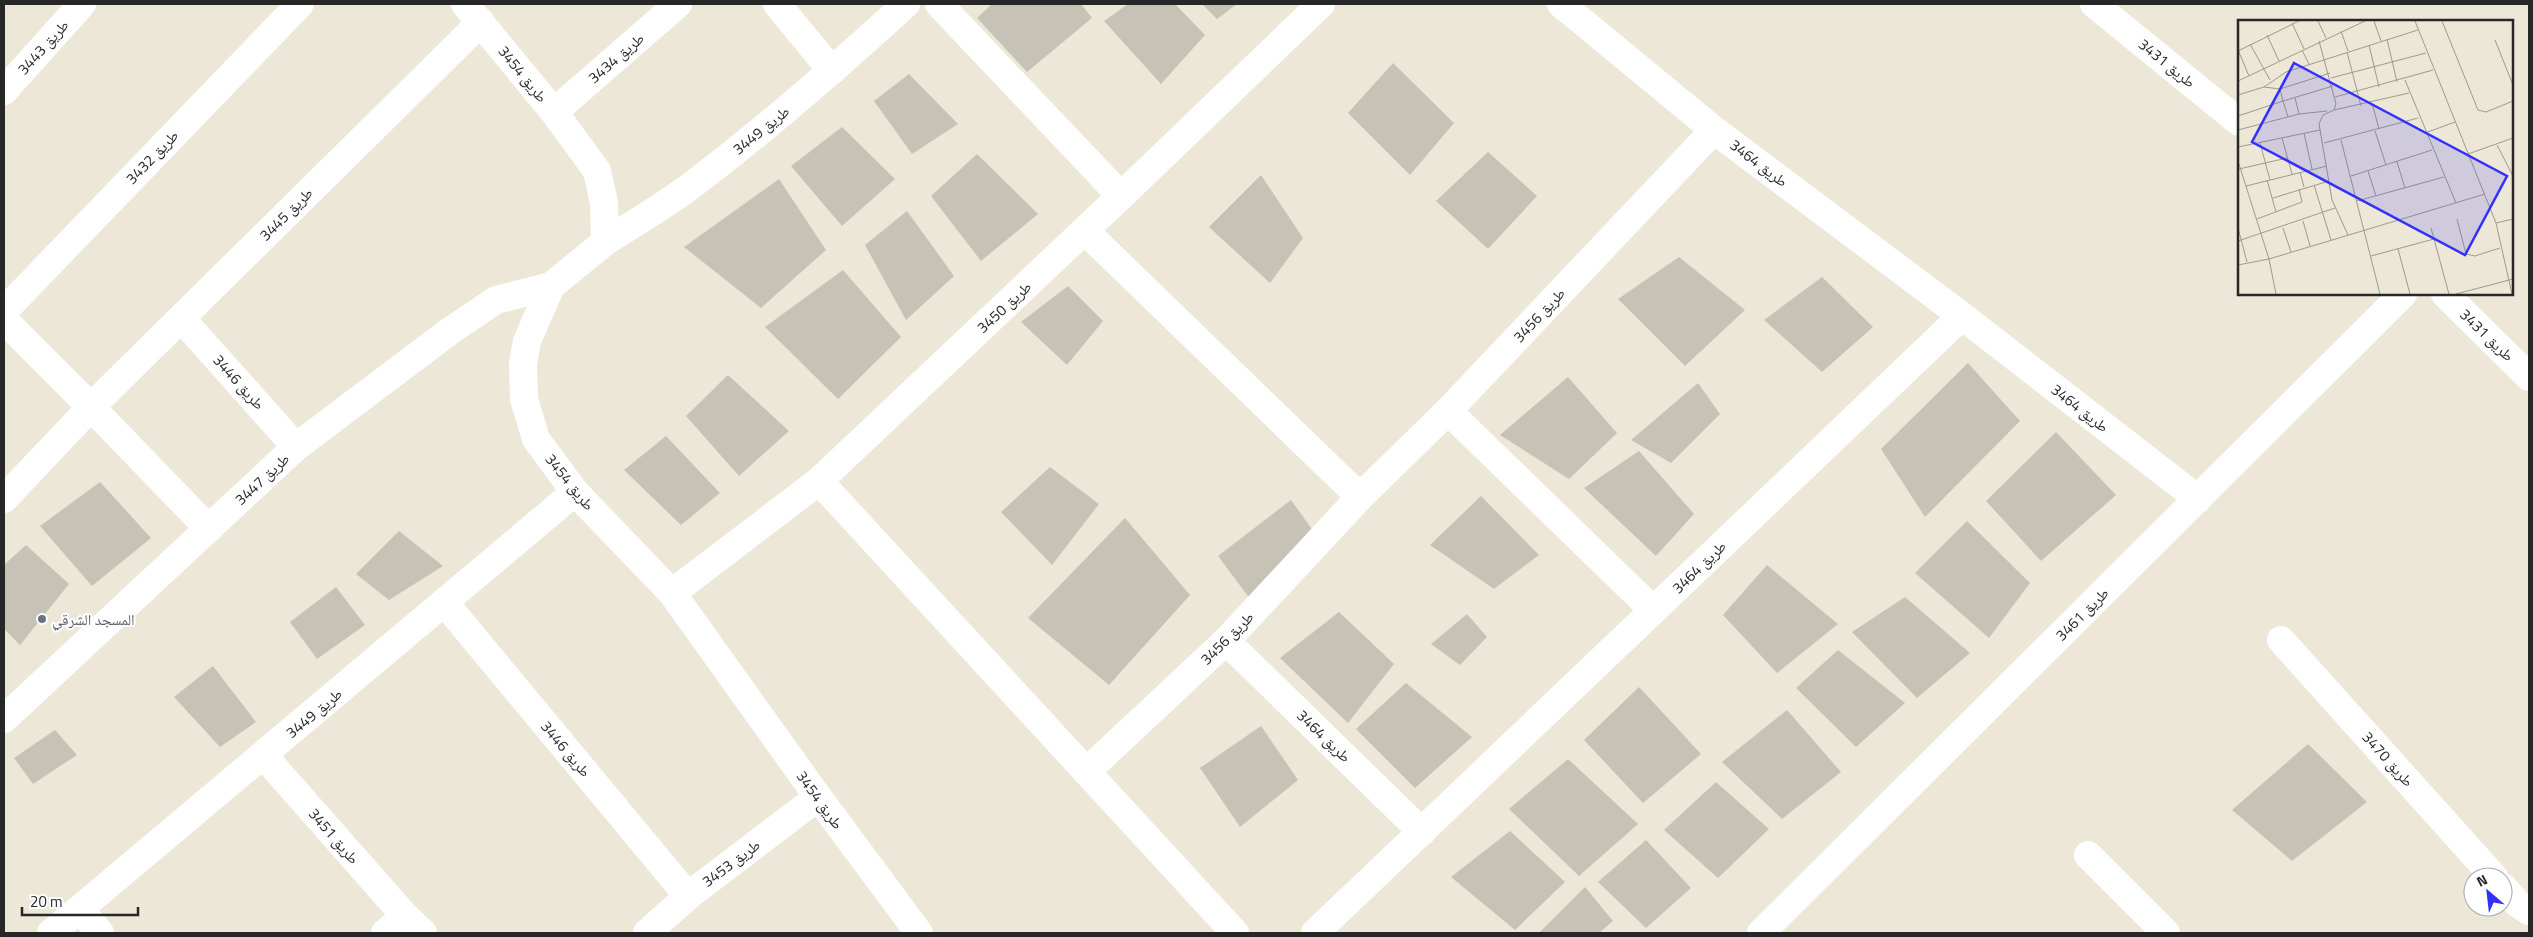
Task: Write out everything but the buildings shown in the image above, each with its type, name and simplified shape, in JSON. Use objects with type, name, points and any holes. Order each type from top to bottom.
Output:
[{"type":"street","name":"طريق 3443","points":[[4,91],[82,4]]},
{"type":"street","name":"طريق 3432","points":[[4,311],[300,4]]},
{"type":"street","name":"طريق 3434","points":[[554,112],[678,4]]},
{"type":"street","points":[[777,4],[832,71]]},
{"type":"street","name":"طريق 3449","points":[[605,242],[686,189],[832,71],[906,4]]},
{"type":"street","points":[[939,4],[1122,196]]},
{"type":"street","name":"طريق 3450","points":[[672,592],[819,481],[1122,196],[1321,4]]},
{"type":"street","name":"طريق 3431","points":[[2094,4],[2238,121]]},
{"type":"street","name":"طريق 3464","points":[[1564,5],[1714,130],[1962,316],[2198,499]]},
{"type":"street","name":"طريق 3454","points":[[473,13],[554,112],[597,171],[604,203],[605,242],[551,286],[527,341],[523,364],[524,399],[536,439],[575,492],[672,592],[818,797],[909,930]]},
{"type":"street","name":"طريق 3445","points":[[4,499],[181,318],[473,13]]},
{"type":"street","name":"طريق 3456","points":[[1086,772],[1226,641],[1360,498],[1448,412],[1714,130]]},
{"type":"street","points":[[1085,231],[1360,498]]},
{"type":"street","name":"طريق 3447","points":[[4,719],[296,447],[450,331],[496,300],[551,286]]},
{"type":"street","name":"طريق 3461","points":[[1761,933],[2402,295]]},
{"type":"street","name":"طريق 3431","points":[[2446,295],[2529,376]]},
{"type":"street","name":"طريق 3464","points":[[1315,933],[1962,316]]},
{"type":"street","name":"طريق 3446","points":[[181,318],[296,447]]},
{"type":"street","points":[[4,320],[209,528]]},
{"type":"street","points":[[1448,412],[1653,610]]},
{"type":"street","points":[[819,481],[1235,933]]},
{"type":"street","name":"طريق 3449","points":[[51,933],[264,756],[575,492]]},
{"type":"street","name":"طريق 3446","points":[[444,602],[688,896]]},
{"type":"street","name":"طريق 3470","points":[[2281,640],[2485,867]]},
{"type":"street","name":"طريق 3464","points":[[1226,641],[1422,832]]},
{"type":"street","name":"طريق 3451","points":[[264,756],[404,928]]},
{"type":"street","name":"طريق 3453","points":[[647,933],[688,896],[818,797]]},
{"type":"street","points":[[2088,855],[2166,933]]},
{"type":"street","points":[[2513,898],[2529,911]]},
{"type":"street","points":[[80,910],[100,933]]},
{"type":"place","name":"المسجد الشرقي","points":[[42,619]]}]
